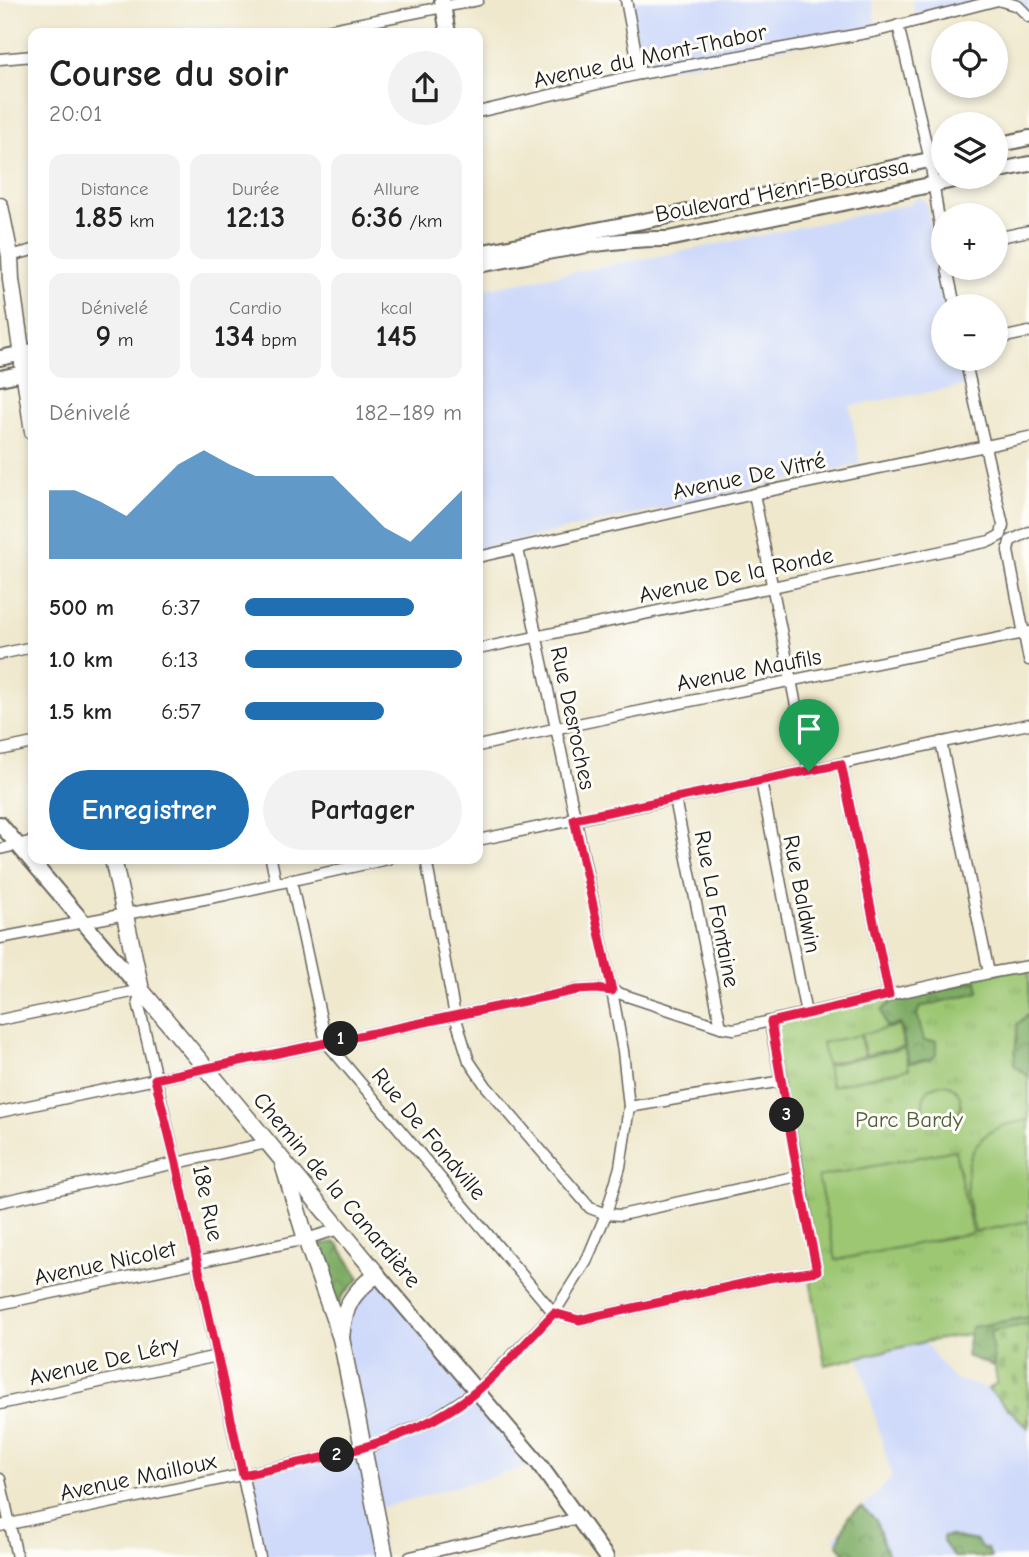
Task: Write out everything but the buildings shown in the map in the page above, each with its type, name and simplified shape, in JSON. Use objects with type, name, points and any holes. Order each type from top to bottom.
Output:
[{"type":"main road","points":[[443,3],[447,28]]},
{"type":"main road","points":[[1008,142],[1029,138]]},
{"type":"main road","name":"Boulevard Henri-Bourassa","points":[[483,254],[931,159]]},
{"type":"main road","points":[[1008,168],[1029,164]]},
{"type":"main road","name":"Boulevard Henri-Bourassa","points":[[483,255],[554,250],[626,240],[668,239],[931,185]]},
{"type":"main road","points":[[0,208],[10,256],[11,280],[28,353],[0,358]]},
{"type":"main road","points":[[0,377],[28,371]]},
{"type":"main road","name":"Chemin de la Canardière","points":[[0,824],[28,857]]},
{"type":"main road","name":"Chemin de la Canardière","points":[[34,864],[339,1229],[478,1390],[539,1464],[606,1557]]},
{"type":"main road","name":"18e Rue","points":[[114,864],[141,990]]},
{"type":"main road","points":[[282,1160],[341,1338],[385,1557]]},
{"type":"main road","points":[[341,1338],[349,1301],[359,1287],[377,1274]]},
{"type":"street","points":[[332,28],[419,6],[478,0]]},
{"type":"street","points":[[626,0],[640,75]]},
{"type":"street","name":"Avenue du Mont-Thabor","points":[[483,111],[640,75],[877,31],[998,0],[1018,6],[1029,17]]},
{"type":"street","points":[[898,25],[931,138]]},
{"type":"street","points":[[0,59],[28,56]]},
{"type":"street","points":[[1008,235],[1029,231]]},
{"type":"street","points":[[10,256],[28,251]]},
{"type":"street","points":[[1008,336],[1029,332]]},
{"type":"street","points":[[968,371],[1026,633],[1029,660]]},
{"type":"street","name":"Avenue De Vitré","points":[[483,556],[754,494],[1029,437]]},
{"type":"street","points":[[754,494],[809,771]]},
{"type":"street","name":"Avenue De la Ronde","points":[[483,648],[1029,532]]},
{"type":"street","name":"Rue Desroches","points":[[478,1390],[554,1313],[586,1262],[606,1214],[620,1167],[629,1107],[623,1051],[612,991],[518,549]]},
{"type":"street","name":"Avenue Maufils","points":[[483,745],[1026,633]]},
{"type":"street","points":[[0,654],[28,648]]},
{"type":"street","points":[[483,839],[1029,724]]},
{"type":"street","points":[[941,742],[989,973]]},
{"type":"street","points":[[0,750],[28,744]]},
{"type":"street","points":[[841,764],[889,995]]},
{"type":"street","name":"Rue Baldwin","points":[[761,781],[806,1014]]},
{"type":"street","name":"Rue La Fontaine","points":[[674,799],[721,1027]]},
{"type":"street","points":[[0,849],[28,842]]},
{"type":"street","points":[[272,864],[276,883]]},
{"type":"street","points":[[0,939],[365,864]]},
{"type":"street","points":[[427,864],[455,1016],[469,1060],[486,1086],[590,1208],[606,1214],[621,1215],[798,1176]]},
{"type":"street","name":"Rue De Fondville","points":[[291,880],[326,1042],[554,1313]]},
{"type":"street","points":[[0,1112],[577,990],[612,991],[734,1029],[1029,966]]},
{"type":"street","points":[[0,1020],[141,990]]},
{"type":"street","name":"18e Rue","points":[[141,990],[138,1002],[198,1263],[260,1557]]},
{"type":"street","points":[[554,1313],[579,1320],[769,1278],[817,1271],[771,1022]]},
{"type":"street","points":[[629,1107],[782,1081]]},
{"type":"street","points":[[0,1202],[267,1143]]},
{"type":"street","name":"Avenue Nicolet","points":[[0,1304],[198,1263],[339,1229]]},
{"type":"street","name":"Avenue De Léry","points":[[0,1404],[217,1356]]},
{"type":"street","name":"Avenue Mailloux","points":[[5,1525],[363,1449],[429,1422],[478,1390]]},
{"type":"street","points":[[0,1479],[5,1525],[17,1557]]},
{"type":"street","points":[[410,1557],[579,1518]]},
{"type":"shaded area","points":[[626,0],[872,0],[877,31],[640,74]]},
{"type":"shaded area","points":[[912,0],[1029,0],[1029,17],[1010,2],[916,19]]},
{"type":"shaded area","points":[[919,197],[926,202],[931,227],[931,280],[942,280],[945,294],[931,294],[931,371],[961,371],[964,386],[850,406],[860,464],[483,548],[483,289],[908,205]]},
{"type":"shaded area","points":[[377,1274],[539,1464],[376,1509],[385,1557],[260,1557],[243,1476],[363,1449],[343,1319]]},
{"type":"shaded area","points":[[925,1342],[952,1378],[988,1389],[1029,1429],[1029,1557],[845,1557],[834,1538],[892,1477],[859,1358]]},
{"type":"green space","name":"Parc Bardy","points":[[1029,966],[1029,1323],[925,1342],[825,1365],[809,1272],[817,1271],[770,1022]]},
{"type":"green space","points":[[977,981],[979,992],[920,1007],[917,1014],[924,1041],[936,1041],[936,1055],[931,1059],[909,1063],[900,1024],[886,1027],[882,1010],[894,1000]]},
{"type":"green space","points":[[1029,1013],[1029,1077],[1014,1065],[1018,1024]]},
{"type":"green space","points":[[899,1026],[904,1047],[865,1055],[861,1034]]},
{"type":"green space","points":[[860,1035],[864,1056],[826,1064],[822,1043]]},
{"type":"green space","points":[[904,1048],[909,1069],[831,1086],[827,1065]]},
{"type":"green space","points":[[942,1084],[956,1089],[961,1103],[956,1117],[942,1122],[928,1117],[923,1103],[928,1089]]},
{"type":"green space","points":[[1029,1120],[1029,1221],[975,1232],[967,1187],[971,1157],[987,1134],[1005,1125]]},
{"type":"green space","points":[[955,1150],[972,1233],[836,1260],[818,1177]]},
{"type":"green space","points":[[334,1242],[360,1278],[342,1296],[336,1310],[315,1250],[318,1245]]},
{"type":"green space","points":[[1029,1317],[1029,1425],[1002,1369],[966,1356],[971,1327]]},
{"type":"green space","points":[[1029,1324],[1029,1429],[988,1389],[997,1383],[990,1332]]},
{"type":"green space","points":[[861,1507],[876,1520],[888,1557],[848,1557],[837,1544],[848,1517]]},
{"type":"green space","points":[[943,1537],[977,1541],[981,1548],[988,1549],[991,1557],[954,1557],[943,1542]]},
{"type":"route","points":[[841,764],[889,995],[771,1022],[817,1271],[769,1278],[579,1320],[554,1313],[478,1390],[429,1422],[363,1449],[243,1475],[176,1163],[155,1079],[577,990],[612,991],[574,819],[809,771],[841,764]]}]
